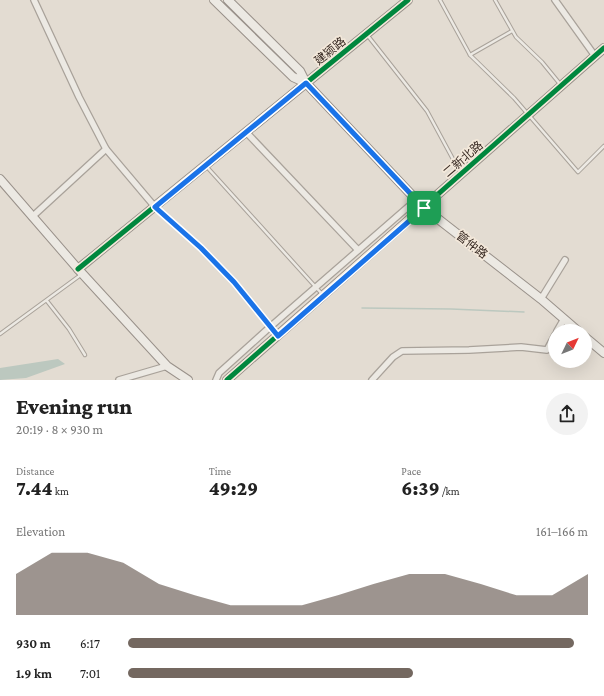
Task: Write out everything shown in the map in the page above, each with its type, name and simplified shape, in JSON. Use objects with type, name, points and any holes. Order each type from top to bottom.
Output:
[{"type":"street","points":[[34,0],[79,97],[106,149],[155,207]]},
{"type":"street","name":"管仲路","points":[[214,0],[293,77],[306,83]]},
{"type":"street","name":"管仲路","points":[[228,0],[300,71],[306,83],[424,208],[541,299],[570,324]]},
{"type":"street","name":"建颍路","points":[[80,272],[155,207],[408,0]]},
{"type":"street","points":[[555,0],[595,56]]},
{"type":"street","name":"二新北路","points":[[227,380],[604,48]]},
{"type":"street","points":[[246,132],[358,250]]},
{"type":"street","points":[[32,217],[106,149]]},
{"type":"street","points":[[0,179],[80,272],[167,366],[188,380]]},
{"type":"street","points":[[216,380],[220,373],[270,327],[416,200]]},
{"type":"street","points":[[541,299],[565,260]]},
{"type":"street","points":[[561,324],[564,319]]},
{"type":"street","points":[[592,343],[604,353]]},
{"type":"street","points":[[372,380],[393,357],[402,351],[469,350],[521,347],[547,350],[548,348]]},
{"type":"street","points":[[119,380],[167,366]]},
{"type":"lane","points":[[440,0],[470,55],[514,98],[578,172],[604,146]]},
{"type":"lane","points":[[495,0],[516,37],[542,62],[562,86]]},
{"type":"lane","points":[[470,55],[512,31]]},
{"type":"lane","points":[[367,34],[428,111],[454,161],[464,172]]},
{"type":"lane","points":[[206,165],[324,295]]},
{"type":"lane","points":[[155,207],[207,254],[234,282],[278,336]]},
{"type":"lane","points":[[0,334],[47,300],[80,272]]},
{"type":"lane","points":[[47,300],[85,356]]},
{"type":"shaded area","points":[[58,359],[65,364],[26,378],[0,380],[0,368]]},
{"type":"waterway","points":[[362,308],[524,312]]},
{"type":"cycle path","points":[[78,269],[408,0]]},
{"type":"cycle path","points":[[227,380],[604,48]]},
{"type":"route","points":[[306,83],[424,208],[278,336],[234,282],[201,248],[155,207],[306,83]]}]
